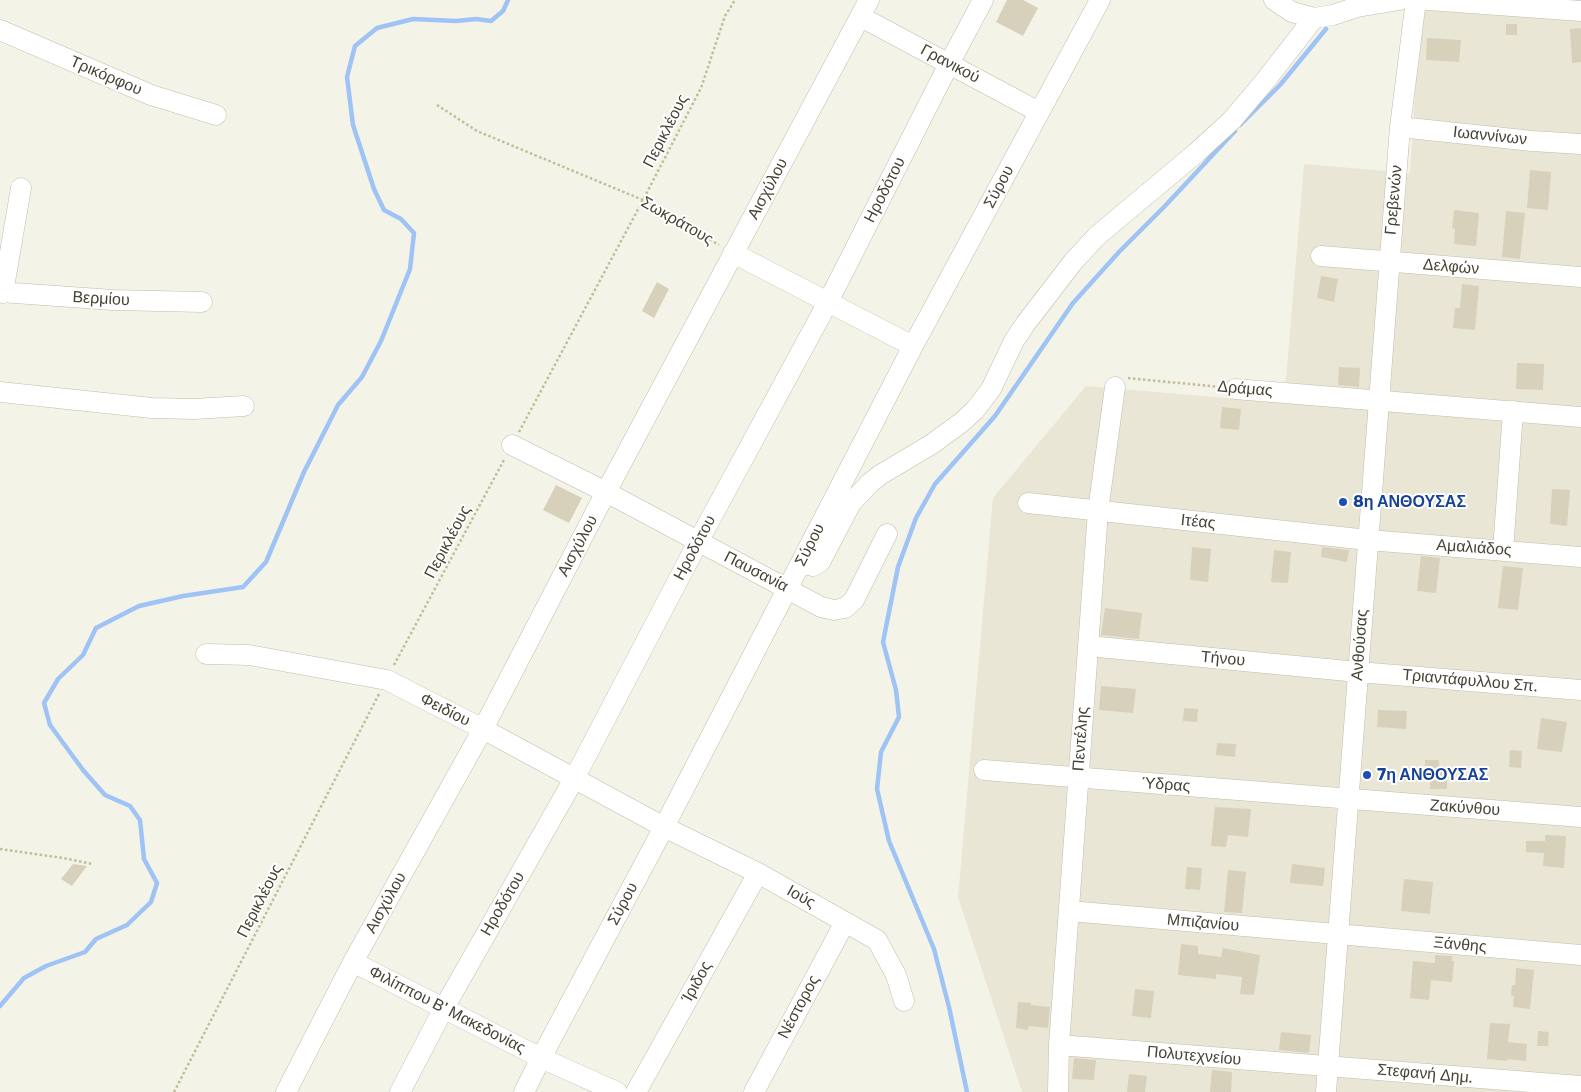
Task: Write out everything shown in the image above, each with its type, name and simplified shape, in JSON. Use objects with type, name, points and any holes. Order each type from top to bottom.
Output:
[{"type":"street","name":"Ηροδότου","points":[[400,1092],[444,1008],[574,780],[698,542],[828,302],[949,64],[984,0]]},
{"type":"street","name":"Σύρου","points":[[524,1092],[664,827],[913,346],[1100,0]]},
{"type":"street","points":[[1274,0],[1292,12],[1314,18],[1333,15],[1357,7],[1400,0]]},
{"type":"street","name":"Γρεβενών","points":[[1378,400],[1400,126],[1416,0]]},
{"type":"street","points":[[1428,0],[1581,11]]},
{"type":"street","name":"Γρανικού","points":[[865,8],[949,64],[1038,112]]},
{"type":"street","name":"Αισχύλου","points":[[286,1092],[353,962],[482,728],[865,8]]},
{"type":"street","points":[[801,563],[813,566],[820,562],[851,503],[870,483],[940,439],[975,410],[991,389],[1014,341],[1073,262],[1102,232],[1196,153],[1232,120],[1314,18]]},
{"type":"street","name":"Τρικόρφου","points":[[0,30],[151,95],[216,115]]},
{"type":"street","name":"Ιωαννίνων","points":[[1400,126],[1532,141],[1581,144]]},
{"type":"street","points":[[1,292],[21,188]]},
{"type":"street","points":[[733,253],[913,346]]},
{"type":"street","name":"Δελφών","points":[[1321,256],[1581,277]]},
{"type":"street","name":"Βερμίου","points":[[1,292],[113,300],[202,302]]},
{"type":"street","name":"Πεντέλης","points":[[1058,1092],[1059,1045],[1098,511],[1115,387]]},
{"type":"street","name":"Δράμας","points":[[1235,389],[1378,400]]},
{"type":"street","points":[[0,392],[152,408],[194,409],[244,406]]},
{"type":"street","points":[[1378,400],[1581,417]]},
{"type":"street","name":"Ανθούσας","points":[[1326,1092],[1378,400]]},
{"type":"street","points":[[1503,551],[1513,412]]},
{"type":"street","name":"Παυσανία","points":[[512,446],[606,492],[821,607],[834,610],[845,608],[854,600],[887,534]]},
{"type":"street","name":"Ιτέας","points":[[1028,503],[1368,540]]},
{"type":"street","name":"Αμαλιάδος","points":[[1368,540],[1581,557]]},
{"type":"street","name":"Τήνου","points":[[1088,646],[1358,672]]},
{"type":"street","name":"Φειδίου","points":[[206,654],[249,655],[387,680],[482,728],[574,780],[664,827]]},
{"type":"street","name":"Τριαντάφυλλου Σπ.","points":[[1358,672],[1581,690]]},
{"type":"street","name":"Ύδρας","points":[[984,770],[1348,799]]},
{"type":"street","name":"Ζακύνθου","points":[[1348,799],[1581,817]]},
{"type":"street","name":"Ιούς","points":[[664,827],[758,873],[877,940],[896,975],[904,1001]]},
{"type":"street","name":"Ίριδος","points":[[636,1092],[758,873]]},
{"type":"street","name":"Μπιζανίου","points":[[1069,911],[1338,935]]},
{"type":"street","name":"Νέστορος","points":[[754,1092],[844,922]]},
{"type":"street","name":"Ξάνθης","points":[[1338,935],[1581,955]]},
{"type":"street","name":"Φιλίππου Β' Μακεδονίας","points":[[353,962],[541,1058],[617,1092]]},
{"type":"street","name":"Πολυτεχνείου","points":[[1059,1045],[1328,1066]]},
{"type":"street","name":"Στεφανή Δημ.","points":[[1328,1066],[1581,1086]]},
{"type":"path","name":"Περικλέους","points":[[174,1092],[387,680],[701,88],[725,16],[735,0]]},
{"type":"path","name":"Σωκράτους","points":[[436,105],[477,131],[643,200],[733,253]]},
{"type":"path","name":"Δράμας","points":[[1115,387],[1120,380],[1128,378],[1235,389]]},
{"type":"path","points":[[0,849],[92,864]]},
{"type":"shaded area","points":[[1431,0],[1581,0],[1581,1092],[1022,1092],[958,897],[993,498],[1086,386],[1284,403],[1304,164],[1410,173],[1420,13]]},
{"type":"building","points":[[1007,0],[1023,0],[1038,8],[1023,36],[996,22]]},
{"type":"building","points":[[1506,24],[1517,24],[1517,35],[1506,35]]},
{"type":"building","points":[[1581,28],[1581,62],[1572,63],[1570,29]]},
{"type":"building","points":[[1427,38],[1461,40],[1459,62],[1426,60]]},
{"type":"building","points":[[1530,170],[1551,172],[1548,210],[1527,208]]},
{"type":"building","points":[[1454,210],[1479,213],[1476,246],[1454,244],[1455,229],[1452,228]]},
{"type":"building","points":[[1506,211],[1525,213],[1520,259],[1502,257]]},
{"type":"building","points":[[1321,276],[1338,279],[1334,302],[1317,298]]},
{"type":"building","points":[[657,282],[669,289],[654,318],[642,311]]},
{"type":"building","points":[[1462,284],[1479,286],[1475,330],[1453,328],[1455,308],[1460,308]]},
{"type":"building","points":[[1517,363],[1544,364],[1543,390],[1516,389]]},
{"type":"building","points":[[1339,367],[1360,368],[1359,387],[1338,385]]},
{"type":"building","points":[[1222,407],[1241,409],[1239,430],[1220,428]]},
{"type":"building","points":[[556,485],[582,498],[569,523],[543,510]]},
{"type":"building","points":[[1552,489],[1570,490],[1567,526],[1550,524]]},
{"type":"building","points":[[1192,547],[1211,549],[1208,582],[1190,580]]},
{"type":"building","points":[[1322,547],[1349,550],[1347,562],[1321,557]]},
{"type":"building","points":[[1274,550],[1291,552],[1288,583],[1271,582]]},
{"type":"building","points":[[1421,556],[1440,558],[1436,593],[1417,591]]},
{"type":"building","points":[[1503,566],[1523,568],[1518,610],[1498,608]]},
{"type":"building","points":[[1105,608],[1142,613],[1139,639],[1101,635]]},
{"type":"building","points":[[1101,686],[1136,689],[1133,713],[1099,710]]},
{"type":"building","points":[[1184,708],[1198,709],[1197,722],[1183,721]]},
{"type":"building","points":[[1378,710],[1407,711],[1406,729],[1377,727]]},
{"type":"building","points":[[1541,718],[1567,722],[1562,752],[1537,749]]},
{"type":"building","points":[[1217,743],[1236,744],[1235,757],[1216,755]]},
{"type":"building","points":[[1510,750],[1522,751],[1521,768],[1509,767]]},
{"type":"building","points":[[1425,760],[1439,760],[1439,766],[1447,766],[1447,789],[1430,789],[1430,779],[1425,778]]},
{"type":"building","points":[[1215,807],[1251,809],[1248,837],[1228,835],[1226,847],[1211,846]]},
{"type":"building","points":[[1545,835],[1566,836],[1564,868],[1543,866],[1544,853],[1526,852],[1526,841],[1545,841]]},
{"type":"building","points":[[73,864],[87,866],[72,886],[61,879]]},
{"type":"building","points":[[1292,864],[1325,868],[1323,886],[1290,883]]},
{"type":"building","points":[[1187,867],[1202,868],[1200,890],[1185,889]]},
{"type":"building","points":[[1228,870],[1246,872],[1242,913],[1224,912]]},
{"type":"building","points":[[1404,879],[1433,882],[1430,914],[1401,911]]},
{"type":"building","points":[[1181,944],[1198,946],[1198,954],[1221,957],[1223,948],[1260,955],[1254,995],[1240,994],[1242,977],[1216,974],[1216,979],[1178,975]]},
{"type":"building","points":[[1435,955],[1452,956],[1452,961],[1454,961],[1452,982],[1431,980],[1429,1000],[1410,998],[1413,961],[1435,963]]},
{"type":"building","points":[[1516,968],[1534,970],[1530,1009],[1513,1007],[1514,996],[1511,995],[1512,985],[1515,985]]},
{"type":"building","points":[[1135,989],[1154,991],[1151,1018],[1132,1016]]},
{"type":"building","points":[[1018,1002],[1050,1007],[1048,1028],[1029,1026],[1028,1030],[1016,1028]]},
{"type":"building","points":[[1490,1023],[1510,1024],[1508,1042],[1527,1044],[1526,1061],[1487,1059]]},
{"type":"building","points":[[1538,1031],[1549,1032],[1548,1046],[1537,1046]]},
{"type":"building","points":[[1281,1032],[1311,1035],[1309,1053],[1279,1050]]},
{"type":"building","points":[[1074,1058],[1096,1060],[1094,1080],[1072,1079]]},
{"type":"building","points":[[1212,1070],[1232,1072],[1231,1092],[1210,1092]]},
{"type":"building","points":[[1129,1074],[1147,1076],[1145,1092],[1127,1092]]},
{"type":"waterway","points":[[0,1006],[24,978],[46,966],[85,952],[96,939],[127,925],[151,902],[157,883],[144,859],[140,820],[130,806],[105,795],[83,770],[50,725],[44,703],[58,679],[83,655],[96,628],[139,606],[183,596],[243,587],[266,562],[304,472],[338,405],[362,377],[381,341],[410,269],[414,233],[401,219],[384,210],[374,189],[353,125],[347,77],[355,46],[377,28],[413,19],[456,21],[476,19],[491,21],[503,11],[508,0]]},
{"type":"waterway","points":[[1240,125],[1280,85],[1326,29]]},
{"type":"waterway","points":[[967,1092],[949,1007],[934,949],[889,841],[877,789],[881,752],[899,717],[896,690],[883,642],[898,567],[916,518],[935,484],[995,416],[1073,303],[1235,131]]},
{"type":"place","name":"8η ΑΝΘΟΥΣΑΣ","points":[[1343,502]]},
{"type":"place","name":"7η ΑΝΘΟΥΣΑΣ","points":[[1367,775]]}]
